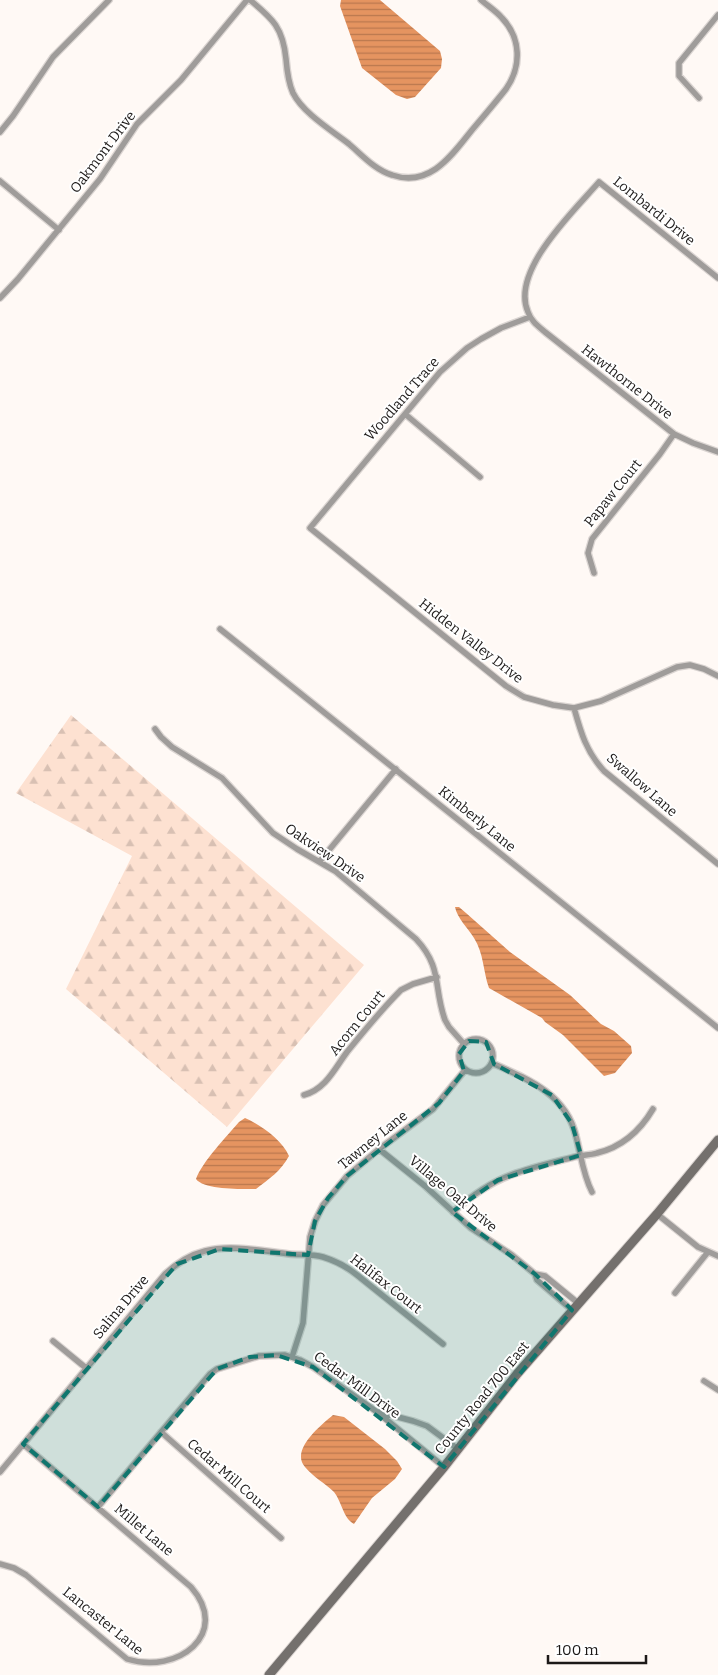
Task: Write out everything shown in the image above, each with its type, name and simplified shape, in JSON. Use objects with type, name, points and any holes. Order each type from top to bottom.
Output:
[{"type":"main road","name":"County Road 700 East","points":[[269,1675],[444,1467],[517,1374],[657,1214],[718,1140]]},
{"type":"street","points":[[0,132],[13,116],[53,56],[109,0]]},
{"type":"street","points":[[249,0],[268,14],[280,30],[285,48],[289,84],[298,101],[305,109],[376,167],[391,175],[407,178],[430,173],[450,158],[510,83],[516,66],[518,52],[512,32],[502,17],[481,0]]},
{"type":"street","name":"Oakmont Drive","points":[[0,298],[18,279],[100,179],[137,124],[181,80],[249,0]]},
{"type":"street","points":[[699,98],[682,81],[678,70],[679,63],[718,15]]},
{"type":"street","points":[[0,181],[59,230]]},
{"type":"street","name":"Lombardi Drive","points":[[530,317],[526,305],[526,282],[534,264],[553,236],[599,182],[718,278]]},
{"type":"street","name":"Woodland Trace","points":[[337,550],[310,528],[440,372],[481,338],[530,317]]},
{"type":"street","name":"Hawthorne Drive","points":[[530,317],[545,332],[674,434],[692,443],[718,452]]},
{"type":"street","points":[[405,414],[480,476]]},
{"type":"street","name":"Papaw Court","points":[[594,573],[588,553],[592,539],[674,434]]},
{"type":"street","name":"Hidden Valley Drive","points":[[337,550],[506,686],[524,697],[553,705],[574,708],[602,701],[677,667],[690,666],[704,669],[718,676]]},
{"type":"street","name":"Kimberly Lane","points":[[220,629],[718,1028]]},
{"type":"street","name":"Swallow Lane","points":[[574,708],[582,737],[594,760],[604,771],[718,864]]},
{"type":"street","name":"Oakview Drive","points":[[155,729],[168,744],[222,778],[273,832],[297,849],[320,861],[346,880],[416,939],[427,952],[432,962],[437,977],[445,1020],[464,1044]]},
{"type":"street","points":[[320,861],[396,770]]},
{"type":"street","name":"Acorn Court","points":[[304,1095],[327,1081],[346,1053],[401,990],[413,984],[437,977]]},
{"type":"street","points":[[474,1039],[486,1042],[492,1052],[492,1063],[489,1068],[475,1074],[465,1070],[459,1060],[459,1054],[464,1044],[474,1039]]},
{"type":"street","points":[[492,1063],[530,1081],[561,1104],[572,1124],[586,1179],[592,1192]]},
{"type":"street","name":"Tawney Lane","points":[[292,1357],[303,1323],[312,1229],[323,1205],[347,1176],[379,1149],[433,1110],[465,1070]]},
{"type":"street","points":[[453,1212],[472,1196],[498,1180],[535,1167],[581,1155],[602,1152],[630,1137],[647,1120],[653,1109]]},
{"type":"street","name":"Village Oak Drive","points":[[379,1149],[425,1186],[470,1228],[512,1255],[535,1274],[545,1276],[578,1303]]},
{"type":"street","points":[[657,1214],[698,1247],[718,1256]]},
{"type":"street","name":"Salina Drive","points":[[0,1472],[165,1274],[177,1264],[190,1256],[227,1248],[309,1255]]},
{"type":"street","points":[[675,1293],[708,1252]]},
{"type":"street","name":"Halifax Court","points":[[309,1255],[331,1260],[351,1270],[443,1344]]},
{"type":"street","name":"Village Oak Drive","points":[[535,1274],[537,1280],[572,1310]]},
{"type":"street","points":[[53,1341],[86,1368]]},
{"type":"street","name":"Cedar Mill Drive","points":[[98,1507],[203,1381],[217,1369],[259,1356],[276,1355],[292,1357],[313,1367],[377,1412],[444,1467]]},
{"type":"street","points":[[704,1381],[718,1390]]},
{"type":"street","points":[[377,1412],[414,1420],[427,1426],[458,1449]]},
{"type":"street","name":"Cedar Mill Court","points":[[161,1432],[281,1538]]},
{"type":"street","name":"Millet Lane","points":[[23,1444],[187,1582],[198,1594],[205,1611],[206,1626],[193,1654]]},
{"type":"street","name":"Lancaster Lane","points":[[0,1564],[14,1568],[26,1575],[126,1659],[148,1670]]},
{"type":"highlighted area","points":[[469,1041],[486,1042],[494,1064],[552,1095],[572,1124],[581,1155],[498,1180],[452,1212],[535,1274],[572,1310],[444,1467],[313,1367],[276,1355],[250,1357],[217,1369],[98,1507],[23,1444],[177,1264],[220,1249],[308,1255],[315,1221],[328,1198],[347,1176],[439,1103],[464,1071],[459,1054]]},
{"type":"green space","points":[[71,715],[364,965],[227,1127],[66,989],[132,856],[16,793]]},
{"type":"shaded area","points":[[341,0],[380,0],[440,51],[442,59],[441,68],[415,97],[407,99],[396,95],[362,68],[340,6]]},
{"type":"shaded area","points":[[455,907],[459,907],[510,952],[570,995],[601,1024],[614,1031],[631,1046],[632,1053],[615,1073],[604,1076],[563,1035],[542,1018],[489,988],[482,956],[477,944],[460,919]]},
{"type":"shaded area","points":[[245,1118],[264,1129],[281,1144],[289,1156],[286,1161],[256,1189],[224,1188],[200,1183],[196,1179],[199,1172],[215,1149],[239,1122]]},
{"type":"shaded area","points":[[333,1415],[344,1417],[385,1449],[402,1469],[395,1479],[372,1498],[354,1524],[347,1518],[334,1492],[308,1471],[301,1460],[301,1453],[309,1438]]}]
